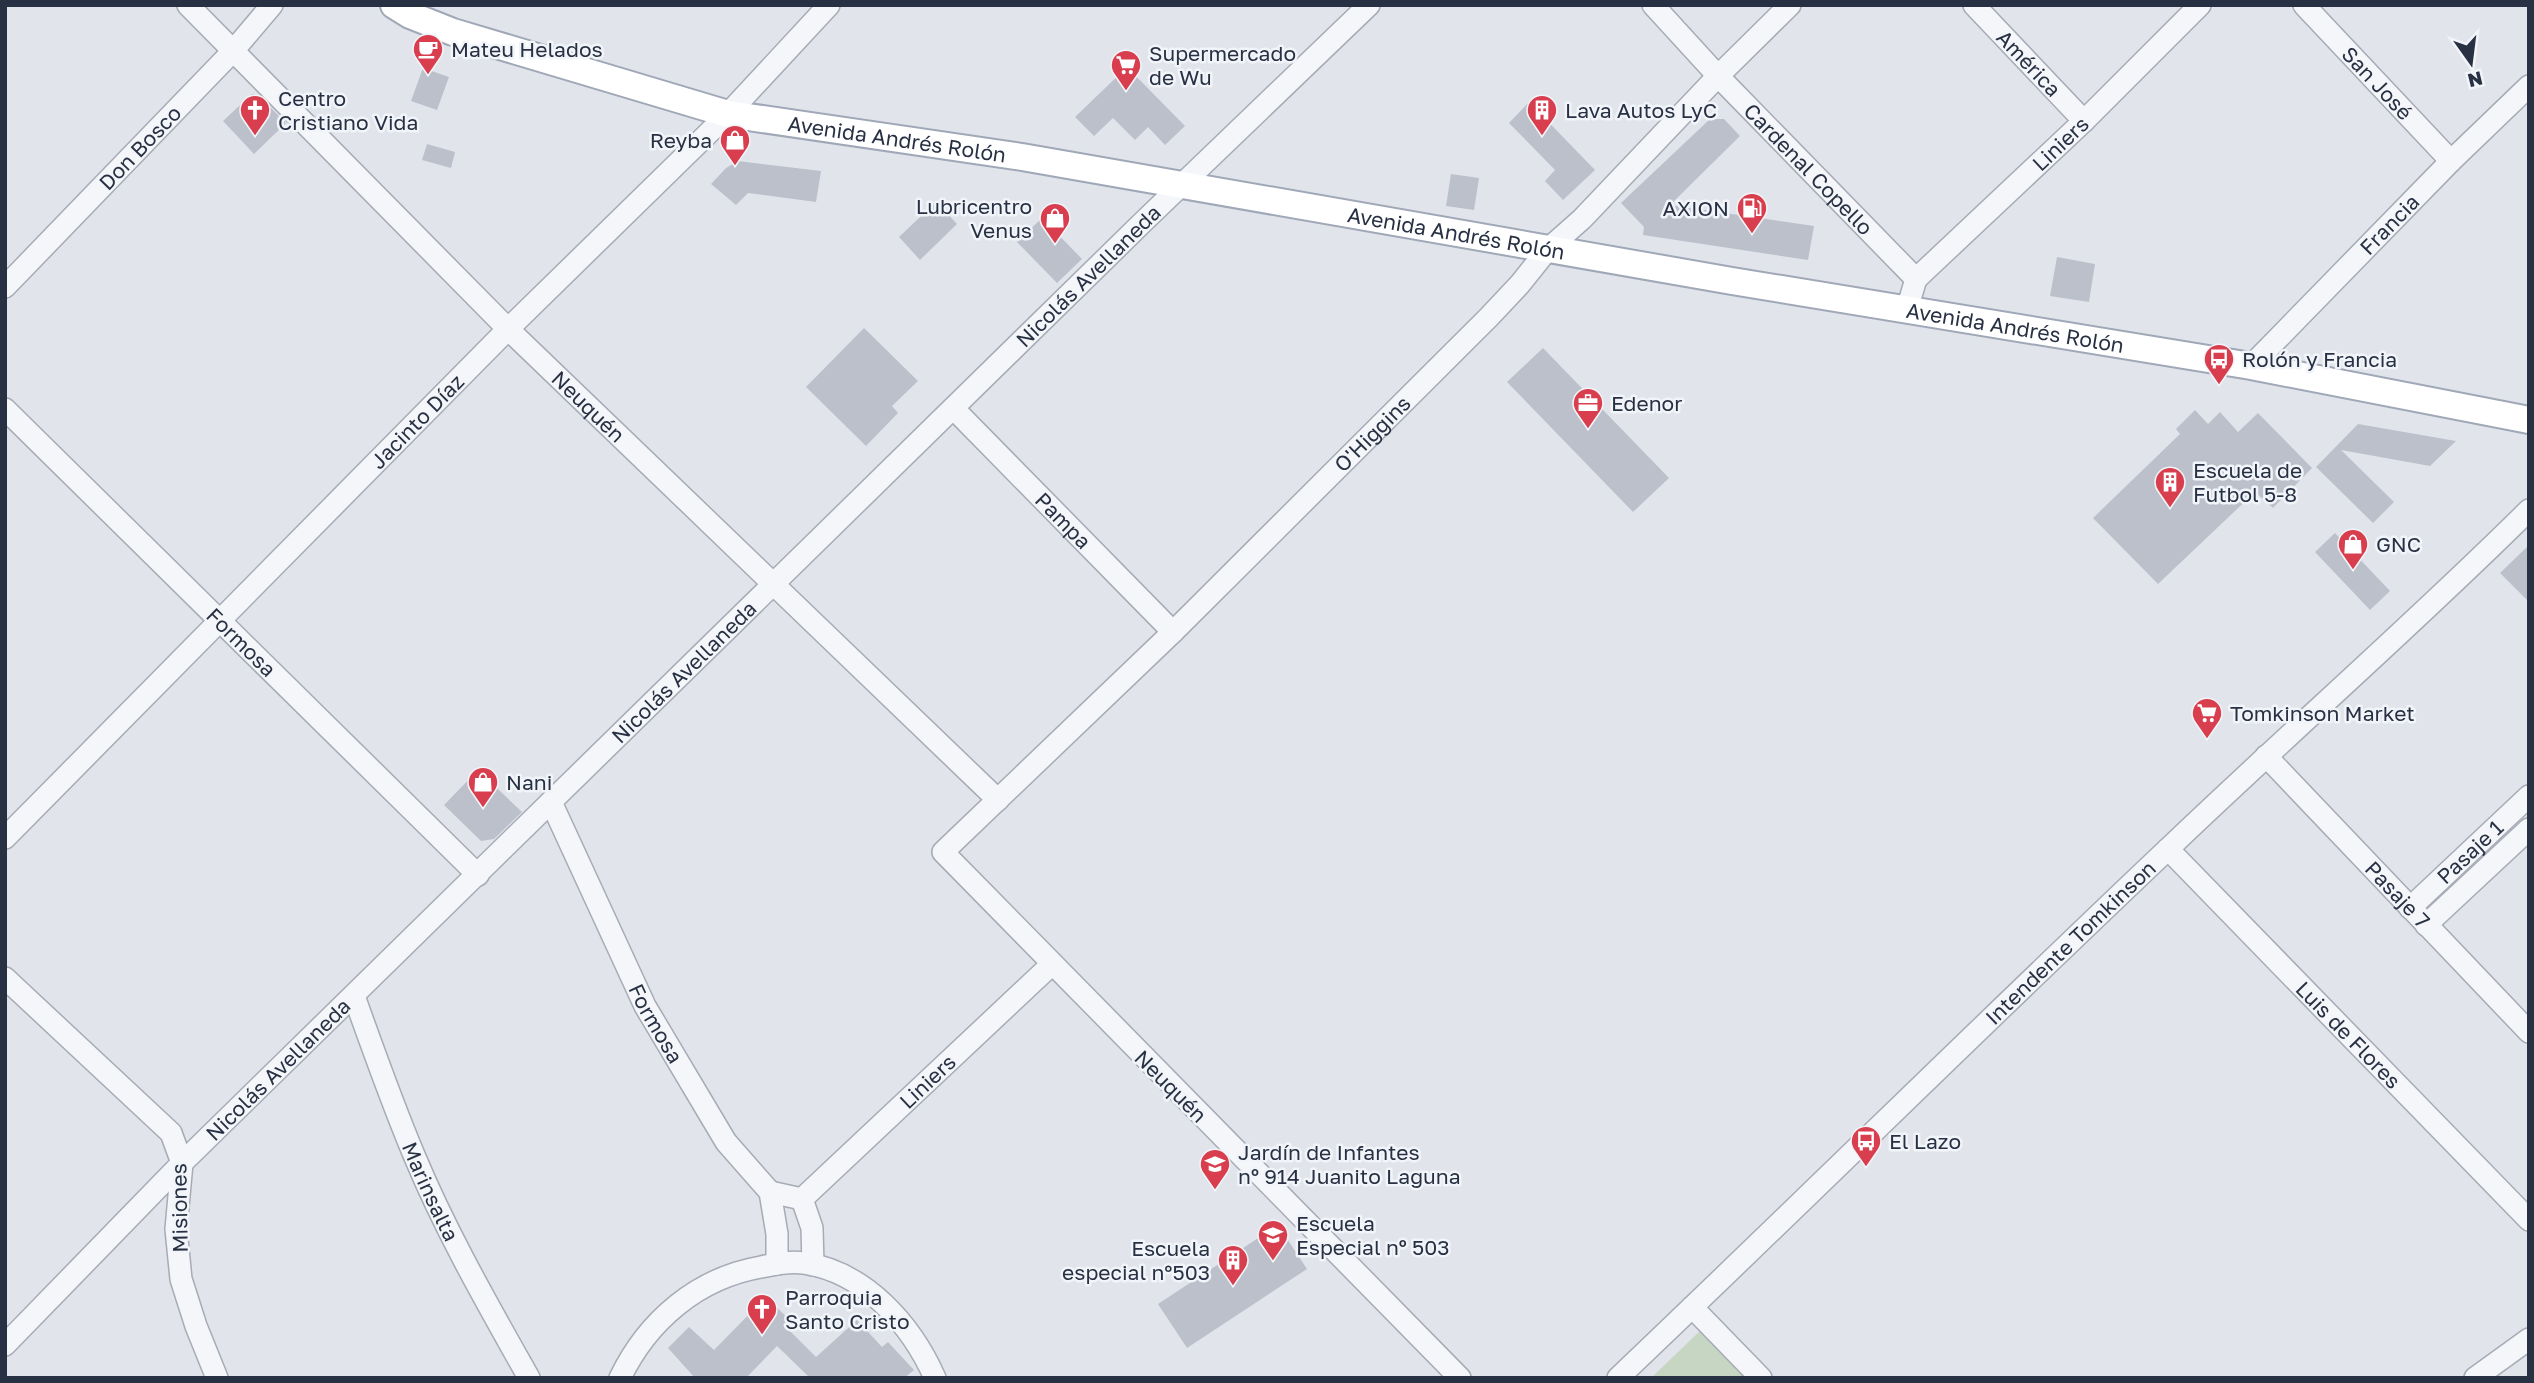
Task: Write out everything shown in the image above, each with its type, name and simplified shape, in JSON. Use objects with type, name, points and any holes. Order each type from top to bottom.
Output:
[{"type":"main road","name":"Avenida Andrés Rolón","points":[[394,5],[453,32],[728,114],[1022,157],[2251,366],[2529,420]]},
{"type":"street","name":"Neuquén","points":[[188,5],[508,329],[998,800]]},
{"type":"street","name":"Don Bosco","points":[[5,287],[233,51],[272,5]]},
{"type":"street","name":"Jacinto Díaz","points":[[5,838],[508,329],[728,114],[829,5]]},
{"type":"street","name":"Nicolás Avellaneda","points":[[5,1345],[182,1163],[1369,5]]},
{"type":"street","name":"Cardenal Copello","points":[[1653,5],[1718,76],[1916,279]]},
{"type":"street","name":"O'Higgins","points":[[943,852],[1174,632],[1489,317],[1520,284],[1548,248],[1582,219],[1718,76],[1790,5]]},
{"type":"street","name":"América","points":[[1974,5],[2084,121]]},
{"type":"street","name":"Liniers","points":[[1916,279],[2084,121],[2200,5]]},
{"type":"street","name":"San José","points":[[2304,5],[2451,161]]},
{"type":"street","name":"Francia","points":[[2251,366],[2451,161],[2529,86]]},
{"type":"street","points":[[1907,309],[1916,279]]},
{"type":"street","name":"Formosa","points":[[5,409],[478,875]]},
{"type":"street","name":"Pampa","points":[[954,409],[1174,632]]},
{"type":"street","name":"Intendente Tomkinson","points":[[1618,1378],[2168,849],[2428,610],[2529,510]]},
{"type":"street","name":"Pasaje 7","points":[[2266,757],[2529,1032]]},
{"type":"street","name":"Pasaje 1","points":[[2410,908],[2529,796]]},
{"type":"street","name":"Formosa","points":[[551,802],[645,1006],[726,1142],[770,1192]]},
{"type":"street","points":[[2507,817],[2527,834]]},
{"type":"street","name":"Pasaje 1","points":[[2426,925],[2527,834]]},
{"type":"street","name":"Luis de Flores","points":[[2168,849],[2529,1220]]},
{"type":"street","name":"Neuquén","points":[[943,852],[1051,965],[1460,1378]]},
{"type":"street","name":"Liniers","points":[[802,1199],[1051,965]]},
{"type":"street","name":"Misiones","points":[[5,978],[171,1133],[182,1163],[176,1229],[181,1279],[217,1378]]},
{"type":"street","name":"Marinsalta","points":[[354,996],[415,1158],[484,1298],[529,1378]]},
{"type":"street","points":[[777,1264],[778,1234],[770,1192],[802,1199],[812,1228],[813,1265]]},
{"type":"street","points":[[620,1378],[637,1347],[651,1329],[684,1299],[713,1282],[744,1270],[802,1263],[847,1279],[877,1298],[903,1322],[923,1352],[935,1378]]},
{"type":"street","points":[[1692,1307],[1761,1378]]},
{"type":"street","points":[[2475,1378],[2529,1339]]},
{"type":"green space","points":[[1702,1329],[1750,1378],[1651,1378]]},
{"type":"building","name":"Supermercado de Wu","points":[[1127,67],[1185,126],[1165,145],[1148,127],[1135,140],[1113,118],[1094,136],[1075,117]]},
{"type":"building","points":[[423,68],[449,77],[437,110],[411,101]]},
{"type":"building","name":"Centro Cristiano Vida","points":[[252,94],[259,96],[286,123],[254,154],[223,121]]},
{"type":"building","name":"Lava Autos LyC","points":[[1529,102],[1595,170],[1563,200],[1545,181],[1555,170],[1509,123]]},
{"type":"building","points":[[1710,119],[1724,119],[1740,136],[1670,205],[1814,226],[1808,260],[1643,235],[1644,227],[1621,203]]},
{"type":"building","points":[[427,144],[455,152],[451,168],[422,160]]},
{"type":"building","points":[[738,161],[821,171],[816,202],[748,193],[736,205],[711,184],[726,168]]},
{"type":"building","points":[[1451,174],[1479,178],[1474,210],[1446,206]]},
{"type":"building","points":[[936,202],[957,224],[920,260],[899,237]]},
{"type":"building","points":[[1042,218],[1082,259],[1057,283],[1017,242]]},
{"type":"building","points":[[2057,257],[2095,264],[2089,302],[2050,296]]},
{"type":"building","points":[[864,328],[918,381],[892,406],[898,413],[866,446],[806,387]]},
{"type":"building","name":"Edenor","points":[[1543,348],[1669,478],[1633,512],[1507,382]]},
{"type":"building","name":"Escuela de Futbol 5-8","points":[[2195,410],[2208,424],[2220,412],[2238,432],[2258,413],[2312,468],[2273,508],[2255,492],[2158,584],[2093,518],[2180,434],[2176,429]]},
{"type":"building","points":[[2358,424],[2456,441],[2430,466],[2341,450],[2394,502],[2373,523],[2316,467]]},
{"type":"building","name":"GNC","points":[[2335,533],[2390,591],[2370,610],[2315,552]]},
{"type":"building","points":[[2529,545],[2529,602],[2500,573]]},
{"type":"building","name":"Nani","points":[[478,770],[522,812],[494,839],[481,841],[444,805]]},
{"type":"building","name":"Escuela especial n°503","points":[[1278,1225],[1307,1269],[1187,1348],[1158,1304]]},
{"type":"building","name":"Parroquia Santo Cristo","points":[[766,1297],[796,1326],[790,1331],[816,1357],[857,1320],[882,1347],[888,1342],[914,1370],[904,1378],[810,1378],[777,1346],[746,1378],[695,1378],[668,1348],[689,1327],[714,1350]]},
{"type":"place","name":"Mateu Helados","points":[[428,76]]},
{"type":"place","name":"Supermercado de Wu","points":[[1126,92]]},
{"type":"place","name":"Centro Cristiano Vida","points":[[255,137]]},
{"type":"place","name":"Lava Autos LyC","points":[[1542,137]]},
{"type":"place","name":"Reyba","points":[[735,167]]},
{"type":"place","name":"AXION","points":[[1752,235]]},
{"type":"place","name":"Lubricentro Venus","points":[[1055,245]]},
{"type":"place","name":"Rolón y Francia","points":[[2219,386]]},
{"type":"place","name":"Edenor","points":[[1588,430]]},
{"type":"place","name":"Escuela de Futbol 5-8","points":[[2170,509]]},
{"type":"place","name":"GNC","points":[[2353,571]]},
{"type":"place","name":"Tomkinson Market","points":[[2207,740]]},
{"type":"place","name":"Nani","points":[[483,809]]},
{"type":"place","name":"El Lazo","points":[[1866,1168]]},
{"type":"place","name":"Jardín de Infantes nº 914 Juanito Laguna","points":[[1215,1191]]},
{"type":"place","name":"Escuela Especial nº 503","points":[[1273,1262]]},
{"type":"place","name":"Escuela especial n°503","points":[[1233,1287]]},
{"type":"place","name":"Parroquia Santo Cristo","points":[[762,1336]]}]
